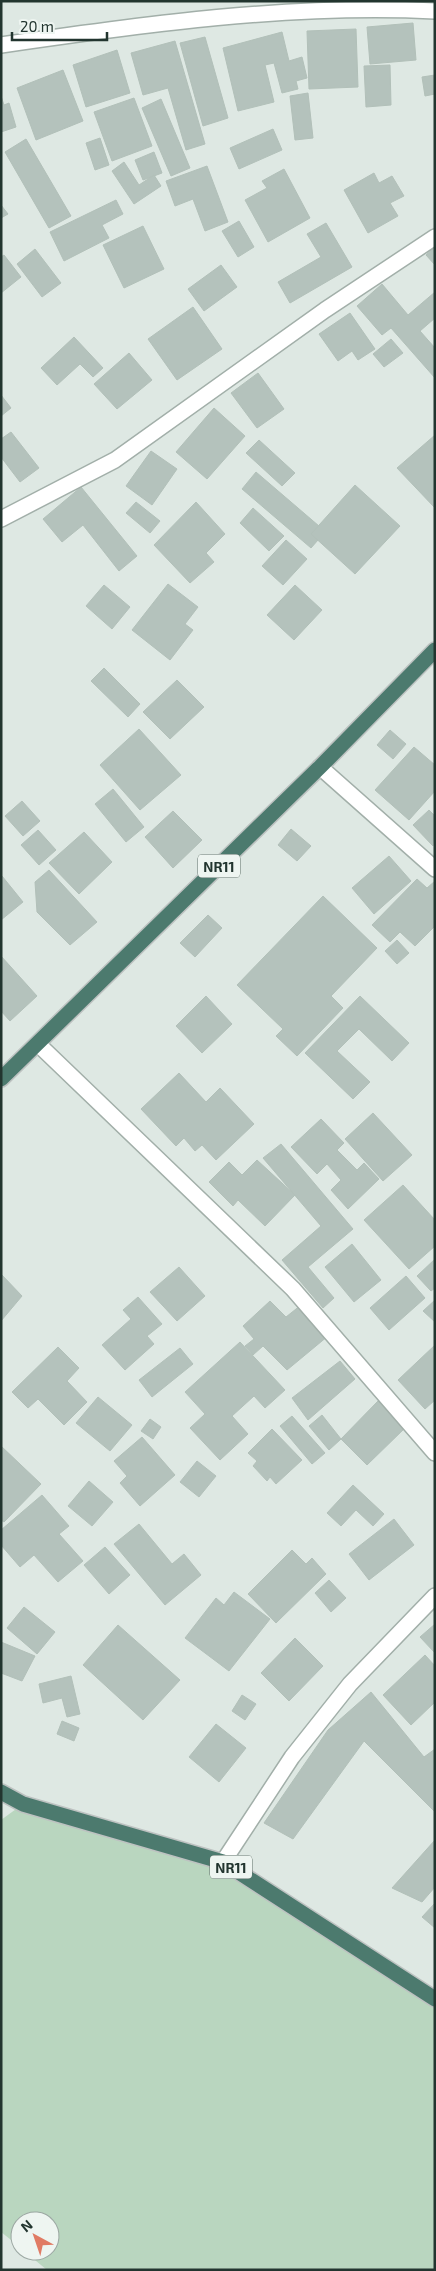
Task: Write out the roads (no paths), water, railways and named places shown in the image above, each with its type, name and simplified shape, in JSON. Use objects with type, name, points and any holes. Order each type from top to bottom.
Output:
[{"type":"highway","name":"NR11","points":[[1,1079],[320,767],[435,650]]},
{"type":"highway","name":"NR11","points":[[1,1792],[23,1804],[223,1862],[435,2000]]},
{"type":"street","points":[[1,45],[258,8],[435,10]]},
{"type":"street","points":[[1,519],[115,460],[325,310],[435,237]]},
{"type":"street","points":[[320,767],[435,869]]},
{"type":"street","points":[[38,1044],[292,1289],[435,1453]]},
{"type":"street","points":[[223,1862],[292,1757],[350,1684],[435,1596]]}]
